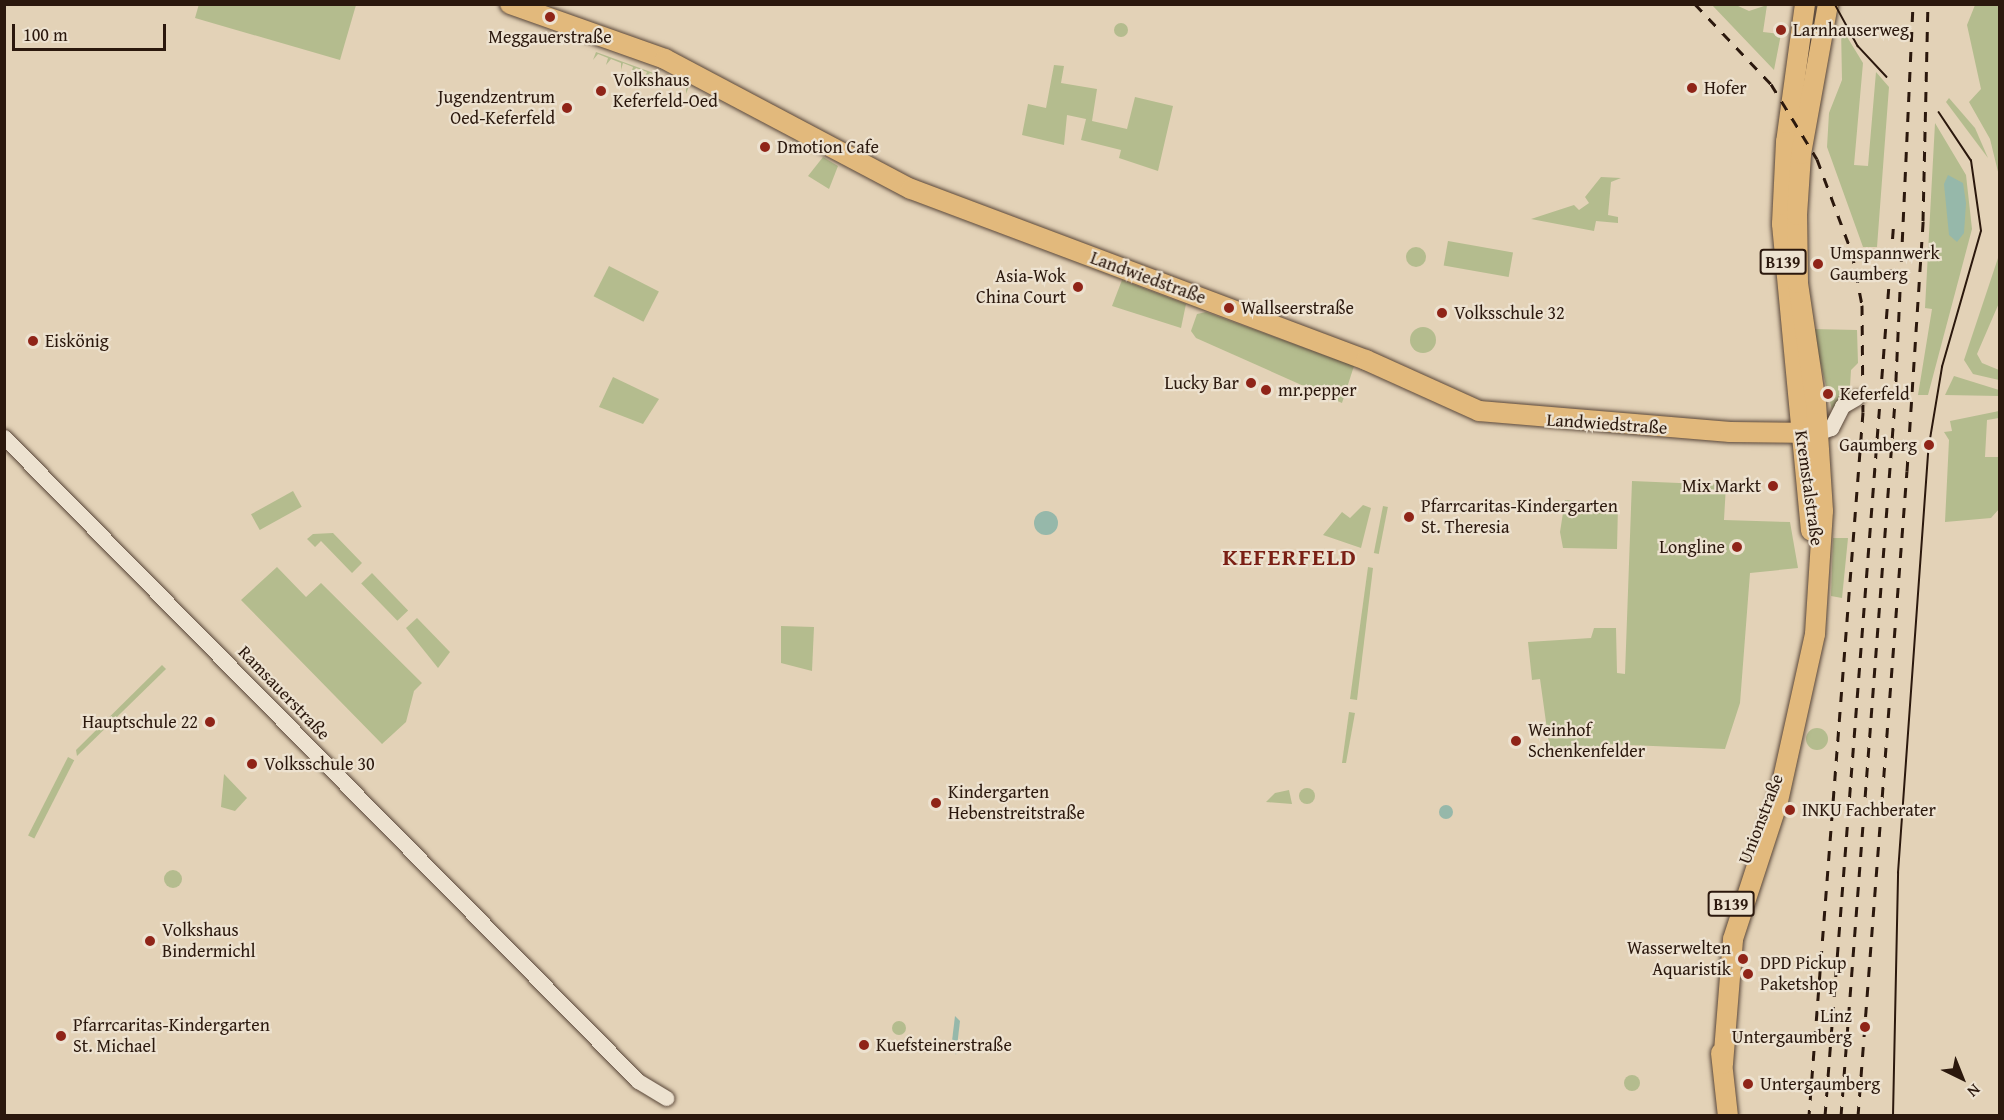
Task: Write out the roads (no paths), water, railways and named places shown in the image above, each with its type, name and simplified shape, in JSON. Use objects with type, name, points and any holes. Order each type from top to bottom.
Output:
[{"type":"main road","name":"Landwiedstraße","points":[[510,4],[665,59],[910,189],[1366,360],[1479,411],[1529,419],[1809,434]]},
{"type":"main road","name":"Kremstalstraße","points":[[1805,4],[1782,208],[1823,532],[1819,559]]},
{"type":"main road","name":"Kremstalstraße","points":[[1809,434],[1796,227],[1801,154],[1828,4]]},
{"type":"main road","name":"Unionstraße","points":[[1728,1116],[1718,996],[1723,937],[1742,864],[1788,753],[1814,644],[1819,559]]},
{"type":"street","points":[[1809,434],[1831,428],[1842,406],[1856,398]]},
{"type":"street","name":"Ramsauerstraße","points":[[4,437],[630,1073],[666,1098]]},
{"type":"tram line","points":[[1835,4],[1858,46],[1887,77]]},
{"type":"tram line","points":[[1893,1116],[1898,873],[1929,445],[1942,367],[1981,231],[1971,161],[1939,113]]},
{"type":"railway","points":[[1695,4],[1771,84],[1817,159],[1852,253],[1862,305],[1863,412],[1809,1116]]},
{"type":"railway","points":[[1841,1116],[1895,401],[1913,4]]},
{"type":"railway","points":[[1858,1116],[1907,471],[1923,221],[1928,4]]},
{"type":"railway","points":[[1825,1116],[1894,220]]},
{"type":"place","name":"Meggauerstraße","points":[[550,17]]},
{"type":"place","name":"Larnhauserweg","points":[[1781,30]]},
{"type":"place","name":"Hofer","points":[[1692,88]]},
{"type":"place","name":"Volkshaus Keferfeld-Oed","points":[[601,91]]},
{"type":"place","name":"Jugendzentrum Oed-Keferfeld","points":[[567,108]]},
{"type":"place","name":"Dmotion Cafe","points":[[765,147]]},
{"type":"place","name":"Umspannwerk Gaumberg","points":[[1818,264]]},
{"type":"place","name":"Asia-Wok China Court","points":[[1078,287]]},
{"type":"place","name":"Wallseerstraße","points":[[1229,308]]},
{"type":"place","name":"Volksschule 32","points":[[1442,313]]},
{"type":"place","name":"Eiskönig","points":[[33,341]]},
{"type":"place","name":"Lucky Bar","points":[[1251,383]]},
{"type":"place","name":"mr.pepper","points":[[1266,390]]},
{"type":"place","name":"Keferfeld","points":[[1828,394]]},
{"type":"place","name":"Gaumberg","points":[[1929,445]]},
{"type":"place","name":"Mix Markt","points":[[1773,486]]},
{"type":"place","name":"Pfarrcaritas-Kindergarten St. Theresia","points":[[1409,517]]},
{"type":"place","name":"Longline","points":[[1737,547]]},
{"type":"place","name":"Hauptschule 22","points":[[210,722]]},
{"type":"place","name":"Weinhof Schenkenfelder","points":[[1516,741]]},
{"type":"place","name":"Volksschule 30","points":[[252,764]]},
{"type":"place","name":"Kindergarten Hebenstreitstraße","points":[[936,803]]},
{"type":"place","name":"INKU Fachberater","points":[[1790,810]]},
{"type":"place","name":"Volkshaus Bindermichl","points":[[150,941]]},
{"type":"place","name":"Wasserwelten Aquaristik","points":[[1743,959]]},
{"type":"place","name":"DPD Pickup Paketshop","points":[[1748,974]]},
{"type":"place","name":"Linz Untergaumberg","points":[[1865,1027]]},
{"type":"place","name":"Pfarrcaritas-Kindergarten St. Michael","points":[[61,1036]]},
{"type":"place","name":"Kuefsteinerstraße","points":[[864,1045]]},
{"type":"place","name":"Untergaumberg","points":[[1748,1084]]},
{"type":"district","name":"KEFERFELD","points":[[1290,557]]}]
